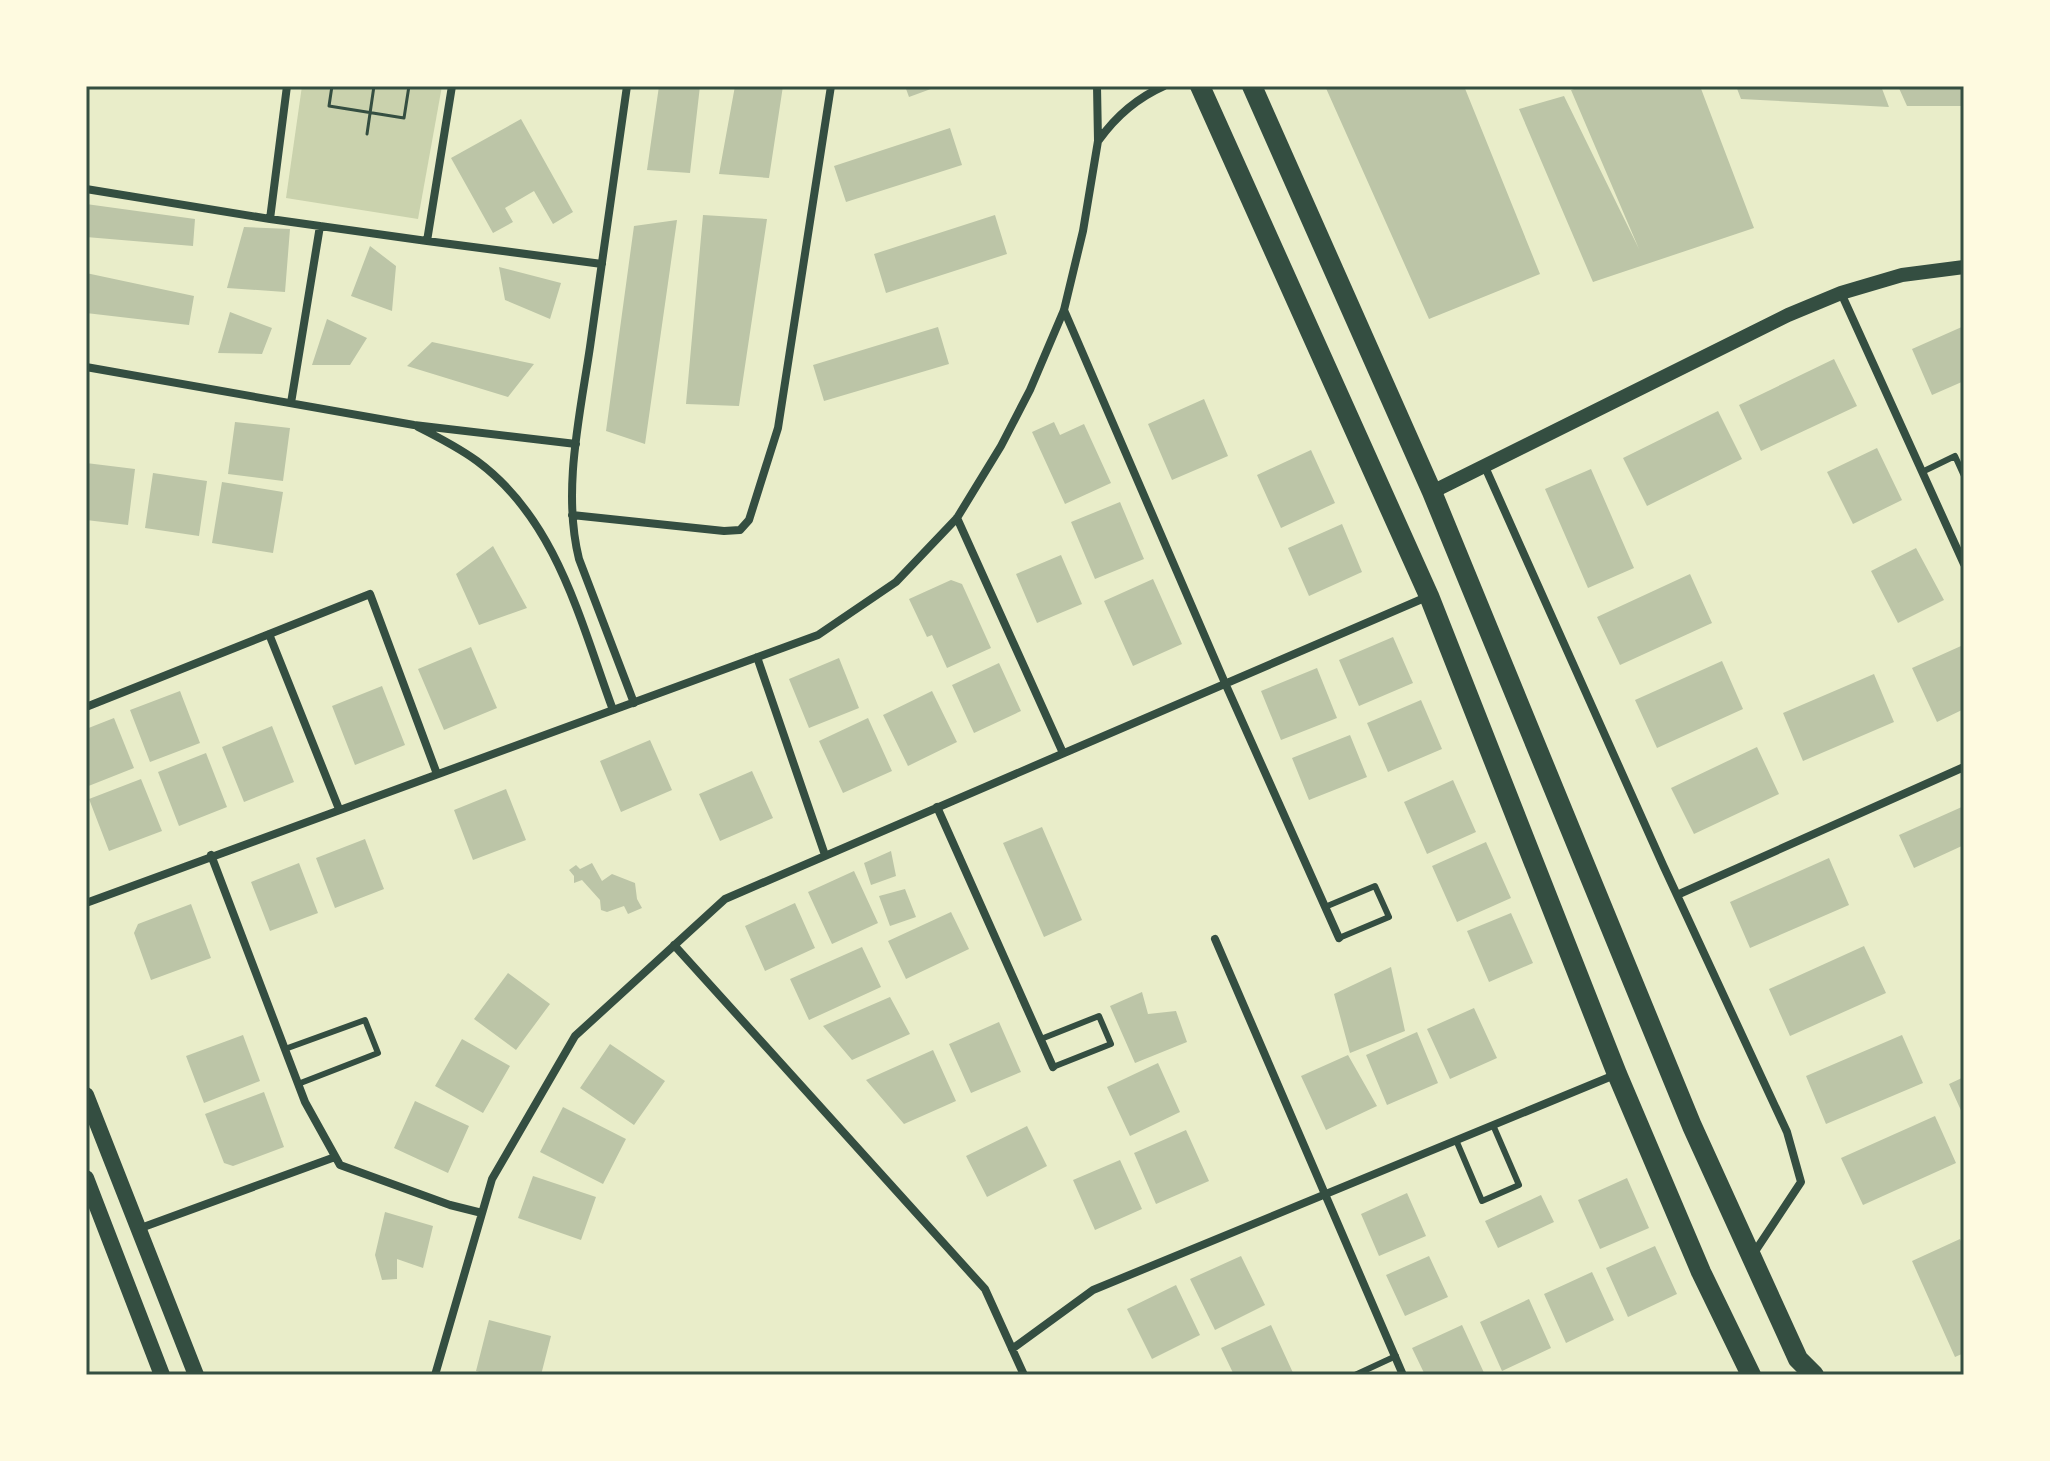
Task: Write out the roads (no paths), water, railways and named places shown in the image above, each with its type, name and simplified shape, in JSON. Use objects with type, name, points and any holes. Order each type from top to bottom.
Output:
[{"type":"main road","points":[[1200,86],[1429,596],[1617,1074],[1747,1374]]},
{"type":"main road","points":[[1252,86],[1432,492],[1692,1126],[1798,1359],[1814,1375]]},
{"type":"main road","points":[[86,1095],[196,1375]]},
{"type":"main road","points":[[86,1178],[162,1375]]},
{"type":"street","points":[[270,219],[287,86]]},
{"type":"street","points":[[427,241],[452,86]]},
{"type":"street","points":[[627,86],[576,444],[572,515],[579,559],[634,703]]},
{"type":"street","points":[[572,515],[724,531],[740,530],[749,520],[778,428],[831,86]]},
{"type":"street","points":[[86,903],[818,635],[896,582],[957,518],[1001,446],[1030,390],[1064,310],[1083,231],[1098,141],[1097,86]]},
{"type":"street","points":[[1098,141],[1132,104],[1164,86]]},
{"type":"street","points":[[86,189],[270,219],[602,264]]},
{"type":"street","points":[[291,403],[320,226]]},
{"type":"street","points":[[1432,492],[1693,361],[1841,293],[1902,275],[1964,267]]},
{"type":"street","points":[[1841,293],[1964,564]]},
{"type":"street","points":[[1064,310],[1339,938]]},
{"type":"street","points":[[86,367],[414,425],[576,444]]},
{"type":"street","points":[[414,425],[478,462],[511,492],[545,537],[613,710]]},
{"type":"street","points":[[1485,467],[1787,1132],[1801,1182],[1751,1257]]},
{"type":"street","points":[[957,518],[1063,753]]},
{"type":"street","points":[[86,707],[370,594],[437,774]]},
{"type":"street","points":[[435,1375],[492,1179],[575,1036],[725,899],[1429,596]]},
{"type":"street","points":[[269,634],[339,809]]},
{"type":"street","points":[[757,657],[825,855]]},
{"type":"street","points":[[1677,895],[1964,767]]},
{"type":"street","points":[[937,807],[1053,1067]]},
{"type":"street","points":[[211,855],[305,1102],[340,1165],[450,1205],[482,1213]]},
{"type":"street","points":[[1215,939],[1403,1375]]},
{"type":"street","points":[[674,945],[985,1289],[1024,1375]]},
{"type":"street","points":[[1012,1349],[1093,1290],[1617,1074]]},
{"type":"street","points":[[138,1229],[335,1157]]},
{"type":"lane","points":[[1922,472],[1955,456],[1964,476]]},
{"type":"lane","points":[[1325,907],[1375,886],[1389,917],[1339,938]]},
{"type":"lane","points":[[1041,1039],[1099,1016],[1111,1044],[1053,1067]]},
{"type":"lane","points":[[285,1049],[365,1020],[378,1053],[298,1084]]},
{"type":"lane","points":[[1456,1140],[1482,1201],[1519,1185],[1493,1125]]},
{"type":"lane","points":[[1355,1375],[1396,1356]]}]
